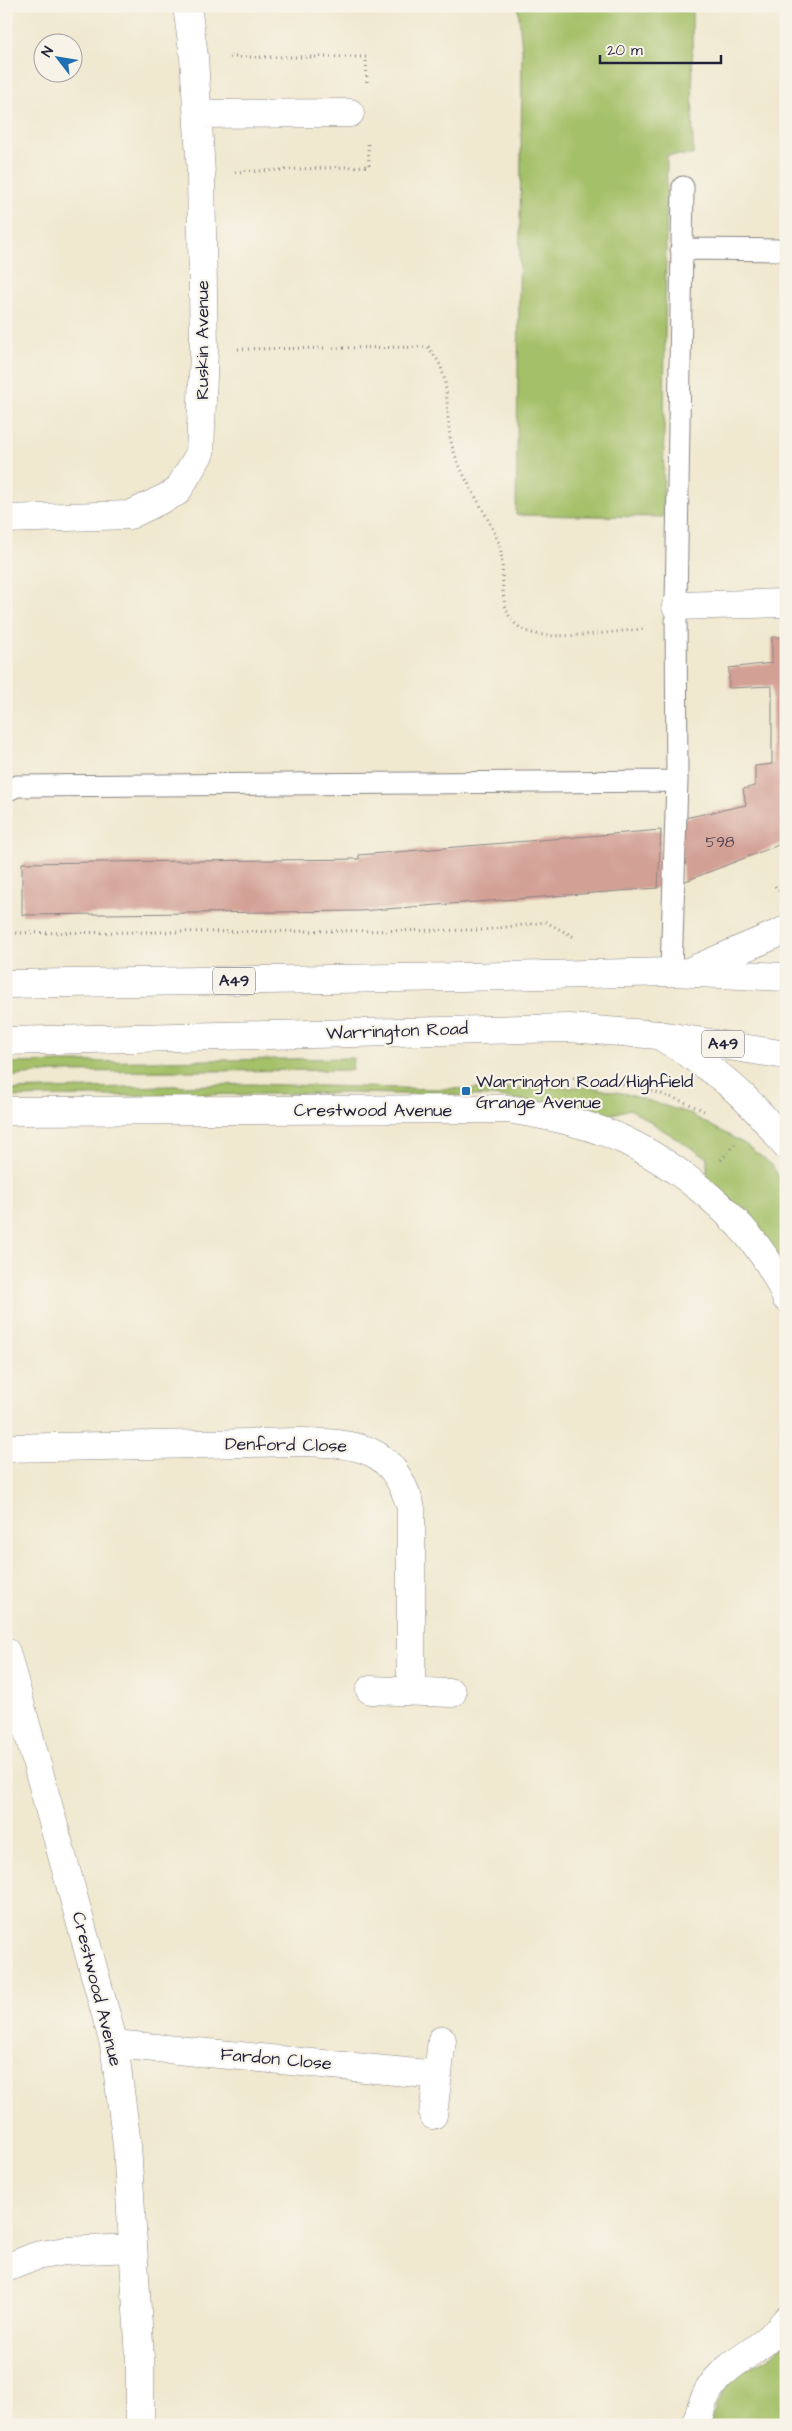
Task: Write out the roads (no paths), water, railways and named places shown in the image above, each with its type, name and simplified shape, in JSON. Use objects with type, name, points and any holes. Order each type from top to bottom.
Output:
[{"type":"main road","name":"Ruskin Avenue","points":[[6,519],[130,515],[177,492],[200,453],[204,349],[201,174],[194,57],[187,6]]},
{"type":"main road","points":[[198,114],[350,112]]},
{"type":"main road","points":[[676,617],[786,603]]},
{"type":"main road","points":[[679,972],[786,930]]},
{"type":"main road","name":"A49","points":[[6,984],[462,978],[679,972],[786,977]]},
{"type":"main road","name":"Warrington Road","points":[[6,1041],[569,1028],[659,1035],[786,1055]]},
{"type":"main road","points":[[659,1035],[708,1065],[740,1092],[763,1115],[786,1146]]},
{"type":"main road","name":"Crestwood Avenue","points":[[6,1111],[508,1110],[553,1116],[625,1141],[668,1166],[697,1187],[725,1212],[763,1254],[781,1284],[786,1298]]},
{"type":"main road","name":"Denford Close","points":[[6,1448],[299,1442],[340,1443],[357,1446],[373,1452],[392,1469],[404,1484],[411,1508],[410,1691]]},
{"type":"main road","name":"Crestwood Avenue","points":[[6,1652],[114,2044],[127,2145],[140,2359],[140,2425]]},
{"type":"main road","points":[[370,1690],[452,1693]]},
{"type":"main road","points":[[433,2115],[442,2040]]},
{"type":"main road","name":"Fardon Close","points":[[114,2044],[438,2075]]},
{"type":"main road","points":[[6,2268],[36,2256],[56,2252],[133,2248]]},
{"type":"main road","points":[[697,2425],[705,2395],[721,2374],[734,2361],[774,2336],[786,2320]]},
{"type":"lane","points":[[679,972],[676,617],[683,186]]},
{"type":"lane","points":[[681,249],[786,250]]},
{"type":"lane","points":[[6,792],[17,786],[677,780]]},
{"type":"place","name":"Warrington Road/Highfield Grange Avenue","points":[[466,1091]]}]
